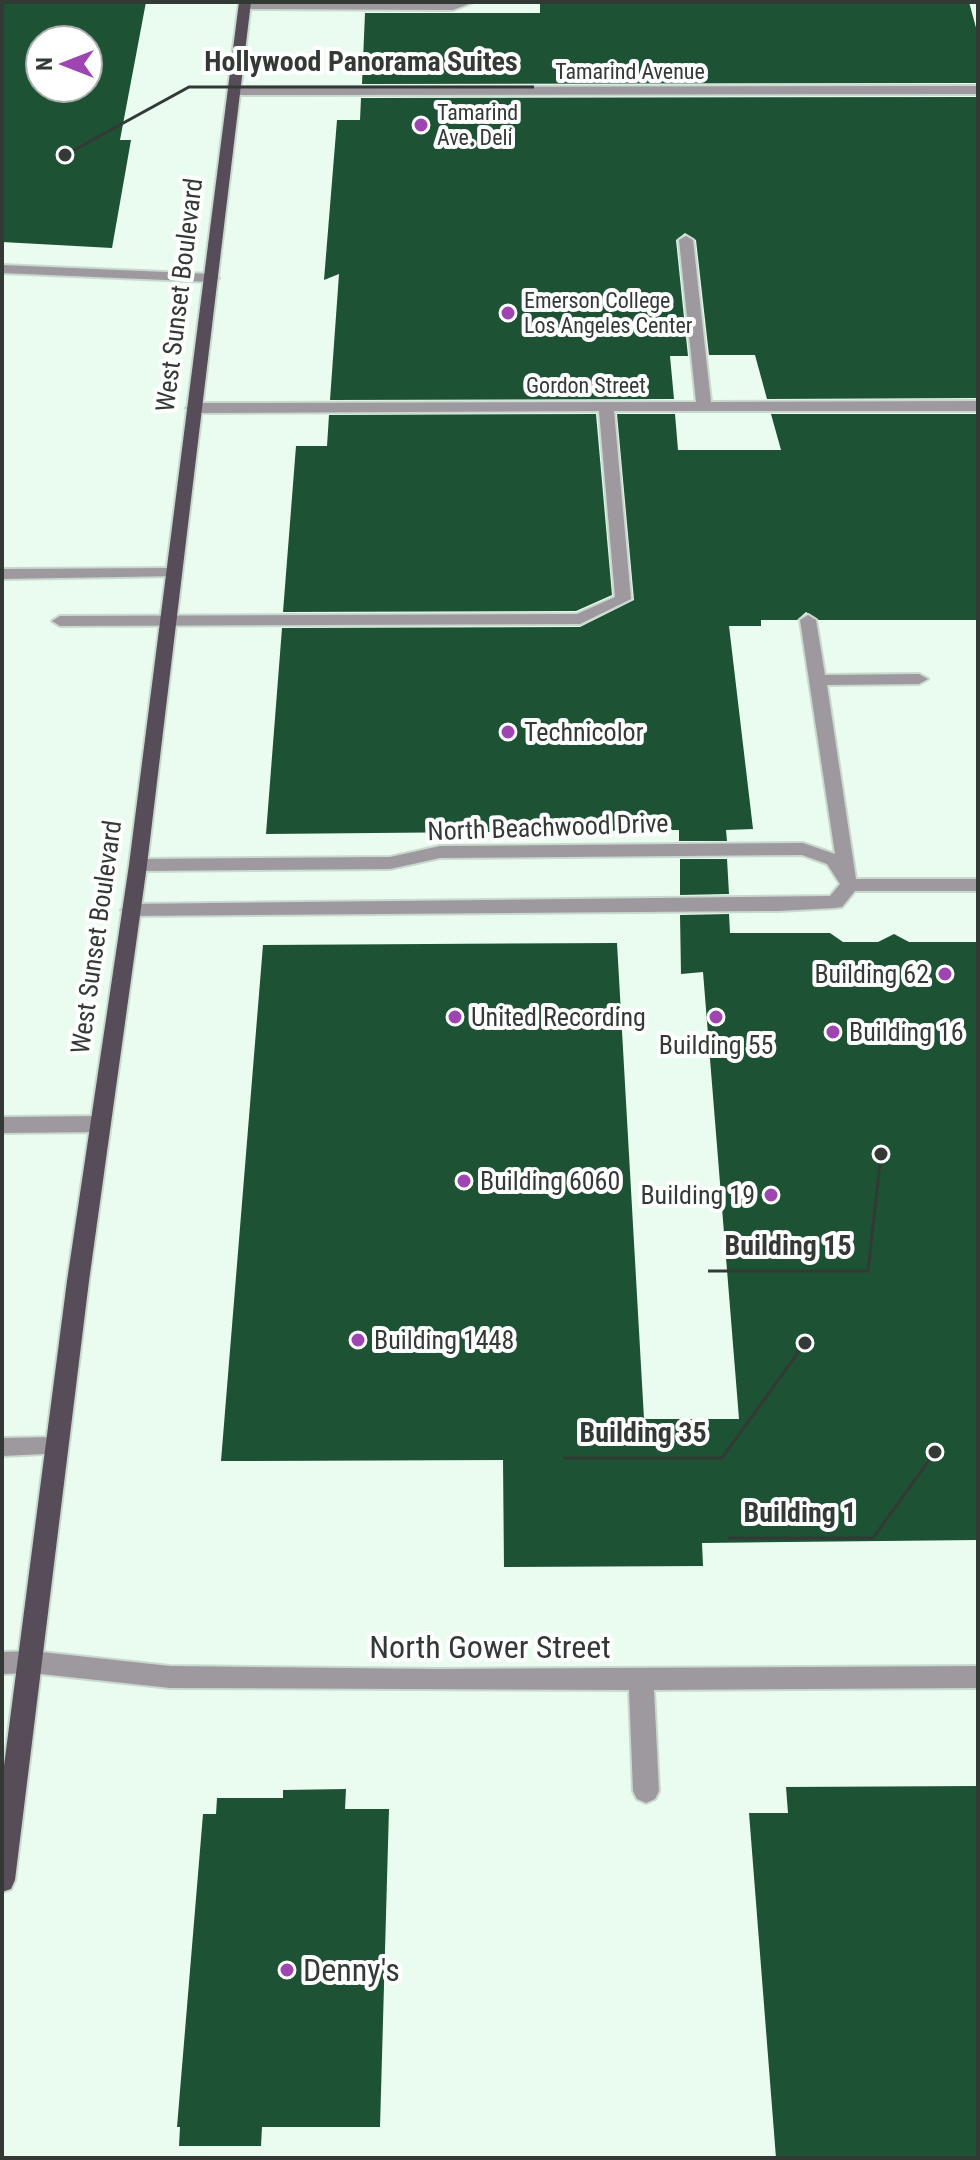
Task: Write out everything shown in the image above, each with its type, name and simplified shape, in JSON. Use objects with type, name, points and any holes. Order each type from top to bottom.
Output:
[{"type":"main road","name":"West Sunset Boulevard","points":[[2,1880],[100,1124],[138,865],[245,4]]},
{"type":"street","points":[[245,4],[453,6],[468,2]]},
{"type":"street","name":"Tamarind Avenue","points":[[235,91],[978,90]]},
{"type":"street","points":[[686,240],[704,407]]},
{"type":"street","points":[[2,269],[212,278]]},
{"type":"street","name":"Gordon Street","points":[[194,408],[978,406]]},
{"type":"street","points":[[60,621],[580,619],[623,599],[606,407]]},
{"type":"street","points":[[2,574],[173,573]]},
{"type":"street","points":[[808,620],[850,885]]},
{"type":"street","points":[[817,680],[919,679]]},
{"type":"street","name":"North Beachwood Drive","points":[[138,865],[390,863],[440,852],[803,849],[834,860],[850,885]]},
{"type":"street","points":[[130,910],[778,905],[835,902],[850,885],[978,885]]},
{"type":"street","points":[[2,1125],[100,1124]]},
{"type":"street","points":[[2,1447],[57,1446]]},
{"type":"street","name":"North Gower Street","points":[[2,1663],[32,1662],[170,1677],[978,1677]]},
{"type":"street","points":[[641,1679],[646,1791]]},
{"type":"building","points":[[2,2],[146,2],[120,140],[131,140],[112,248],[2,242]]},
{"type":"building","points":[[540,2],[969,2],[978,35],[978,83],[362,84],[365,13],[540,13]]},
{"type":"building","points":[[978,97],[978,398],[767,399],[755,355],[709,355],[696,240],[685,233],[676,240],[688,356],[670,356],[674,399],[330,400],[339,274],[324,280],[337,120],[360,120],[361,98]]},
{"type":"building","points":[[596,414],[612,595],[576,611],[283,612],[296,446],[327,446],[329,415]]},
{"type":"building","points":[[617,414],[675,414],[678,450],[781,450],[771,414],[978,414],[978,620],[819,620],[806,612],[797,620],[761,620],[761,626],[729,626],[753,829],[726,830],[727,841],[679,841],[679,830],[266,834],[282,628],[580,627],[634,600]]},
{"type":"building","points":[[680,859],[727,859],[729,894],[680,895]]},
{"type":"building","points":[[729,914],[730,933],[830,933],[843,942],[878,942],[894,934],[909,942],[978,942],[978,1540],[702,1543],[703,1566],[504,1567],[503,1460],[221,1461],[263,945],[617,943],[644,1419],[739,1419],[703,972],[681,974],[680,915]]},
{"type":"building","points":[[978,1786],[978,2158],[776,2158],[749,1813],[788,1813],[786,1787]]},
{"type":"building","name":"Denny's","points":[[346,1789],[345,1809],[389,1809],[380,2127],[262,2127],[261,2146],[179,2146],[180,2127],[177,2127],[203,1814],[216,1814],[217,1798],[283,1798],[283,1790]]},
{"type":"place","name":"Tamarind Ave. Deli","points":[[421,125]]},
{"type":"place","name":"Hollywood Panorama Suites","points":[[65,155]]},
{"type":"place","name":"Emerson College Los Angeles Center","points":[[508,313]]},
{"type":"place","name":"Technicolor","points":[[508,732]]},
{"type":"place","name":"Building 62","points":[[945,974]]},
{"type":"place","name":"United Recording","points":[[455,1017]]},
{"type":"place","name":"Building 55","points":[[716,1017]]},
{"type":"place","name":"Building 16","points":[[833,1032]]},
{"type":"place","name":"Building 15","points":[[881,1154]]},
{"type":"place","name":"Building 6060","points":[[464,1181]]},
{"type":"place","name":"Building 19","points":[[771,1195]]},
{"type":"place","name":"Building 1448","points":[[358,1340]]},
{"type":"place","name":"Building 35","points":[[805,1343]]},
{"type":"place","name":"Building 1","points":[[935,1452]]},
{"type":"place","name":"Denny's","points":[[287,1970]]}]
